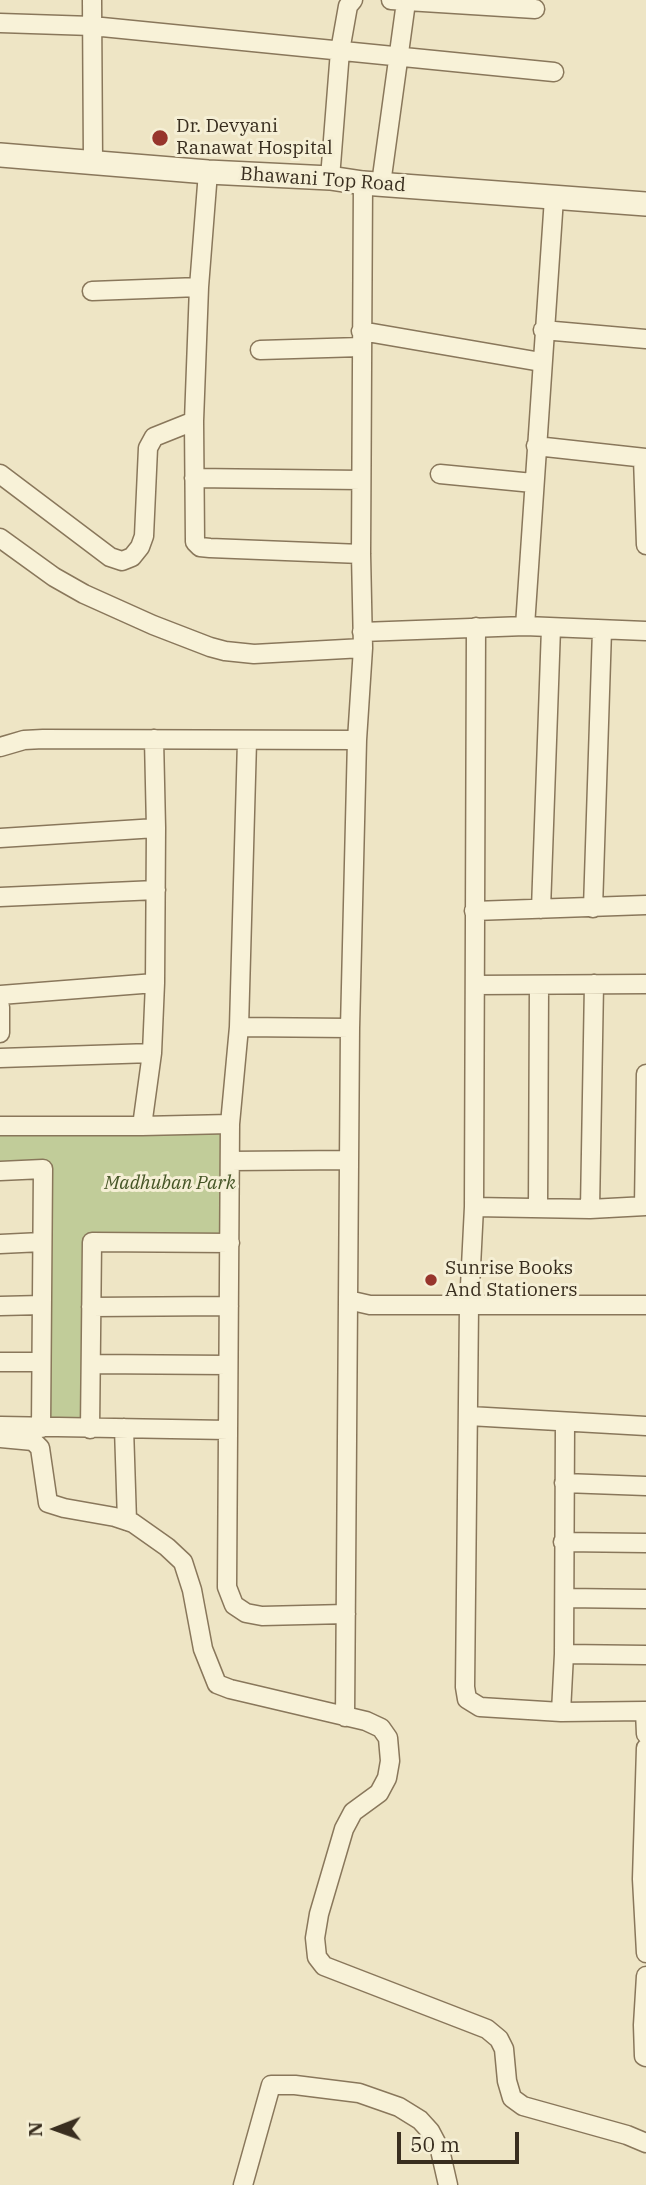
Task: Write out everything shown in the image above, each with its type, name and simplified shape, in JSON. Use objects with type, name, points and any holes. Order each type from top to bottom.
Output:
[{"type":"street","points":[[92,0],[93,161]]},
{"type":"street","points":[[330,177],[340,51],[348,6],[353,0]]},
{"type":"street","points":[[345,1717],[350,1028],[357,740],[363,640],[361,339],[372,184],[398,57],[399,1],[534,9]]},
{"type":"street","points":[[0,23],[92,26],[554,72]]},
{"type":"street","name":"Bhawani Top Road","points":[[0,155],[208,172],[330,177],[372,184],[646,204]]},
{"type":"street","points":[[208,172],[199,287],[194,421],[195,542],[200,547],[361,554]]},
{"type":"street","points":[[525,626],[554,198]]},
{"type":"street","points":[[92,291],[199,287]]},
{"type":"street","points":[[543,330],[646,339]]},
{"type":"street","points":[[260,350],[361,339],[541,362]]},
{"type":"street","points":[[0,474],[110,557],[122,561],[132,557],[144,536],[148,447],[154,437],[194,421]]},
{"type":"street","points":[[536,446],[645,458],[646,545]]},
{"type":"street","points":[[440,474],[533,483]]},
{"type":"street","points":[[194,478],[361,480]]},
{"type":"street","points":[[2,545],[84,594],[153,625],[210,647],[254,654],[476,626],[646,631]]},
{"type":"street","points":[[476,626],[474,1207],[469,1306],[465,1687],[467,1699],[480,1707],[561,1712],[646,1711],[646,1734]]},
{"type":"street","points":[[541,909],[551,628]]},
{"type":"street","points":[[593,908],[602,630]]},
{"type":"street","points":[[0,747],[24,740],[43,739],[357,740]]},
{"type":"street","points":[[142,1126],[152,1053],[155,983],[154,739]]},
{"type":"street","points":[[247,741],[239,1027],[230,1125],[227,1587],[234,1605],[246,1613],[262,1616],[345,1614]]},
{"type":"street","points":[[0,838],[156,828]]},
{"type":"street","points":[[0,897],[156,890]]},
{"type":"street","points":[[474,911],[646,905]]},
{"type":"street","points":[[0,995],[155,983]]},
{"type":"street","points":[[590,1209],[594,984]]},
{"type":"street","points":[[476,985],[646,984]]},
{"type":"street","points":[[538,1208],[539,986]]},
{"type":"street","points":[[0,1007],[0,1033]]},
{"type":"street","points":[[239,1027],[350,1028]]},
{"type":"street","points":[[0,1058],[152,1053]]},
{"type":"street","points":[[474,1207],[590,1209],[645,1206],[646,1074]]},
{"type":"street","points":[[0,1126],[230,1125]]},
{"type":"street","points":[[230,1161],[349,1160]]},
{"type":"street","points":[[0,1171],[43,1168],[41,1428]]},
{"type":"street","points":[[0,1244],[42,1242]]},
{"type":"street","points":[[90,1429],[92,1242],[230,1243]]},
{"type":"street","points":[[348,1300],[370,1305],[646,1305]]},
{"type":"street","points":[[0,1306],[41,1305]]},
{"type":"street","points":[[91,1307],[229,1306]]},
{"type":"street","points":[[0,1362],[41,1362]]},
{"type":"street","points":[[91,1364],[228,1365]]},
{"type":"street","points":[[469,1416],[646,1426]]},
{"type":"street","points":[[561,1712],[565,1598],[565,1422]]},
{"type":"street","points":[[0,1426],[228,1430]]},
{"type":"street","points":[[124,1428],[127,1521]]},
{"type":"street","points":[[0,1438],[33,1441],[40,1448],[48,1503],[127,1521],[167,1546],[183,1562],[192,1590],[203,1650],[218,1684],[366,1721],[381,1728],[388,1738],[390,1761],[387,1778],[379,1793],[353,1812],[344,1829],[319,1914],[315,1938],[317,1957],[324,1966],[487,2029],[499,2039],[504,2049],[509,2089],[512,2098],[523,2106],[634,2137],[646,2143]]},
{"type":"street","points":[[564,1483],[646,1486]]},
{"type":"street","points":[[563,1542],[646,1544]]},
{"type":"street","points":[[565,1598],[646,1599]]},
{"type":"street","points":[[564,1654],[646,1655]]},
{"type":"street","points":[[646,1748],[646,1953]]},
{"type":"street","points":[[646,1976],[643,2025],[646,2057]]},
{"type":"street","points":[[243,2185],[271,2085],[295,2085],[359,2093],[399,2107],[420,2120],[440,2150],[449,2185]]},
{"type":"green space","name":"Madhuban Park","points":[[230,1124],[230,1243],[92,1242],[90,1429],[41,1428],[43,1169],[0,1171],[0,1126]]},
{"type":"place","name":"Dr. Devyani Ranawat Hospital","points":[[160,138]]},
{"type":"place","name":"Sunrise Books And Stationers","points":[[431,1280]]}]
